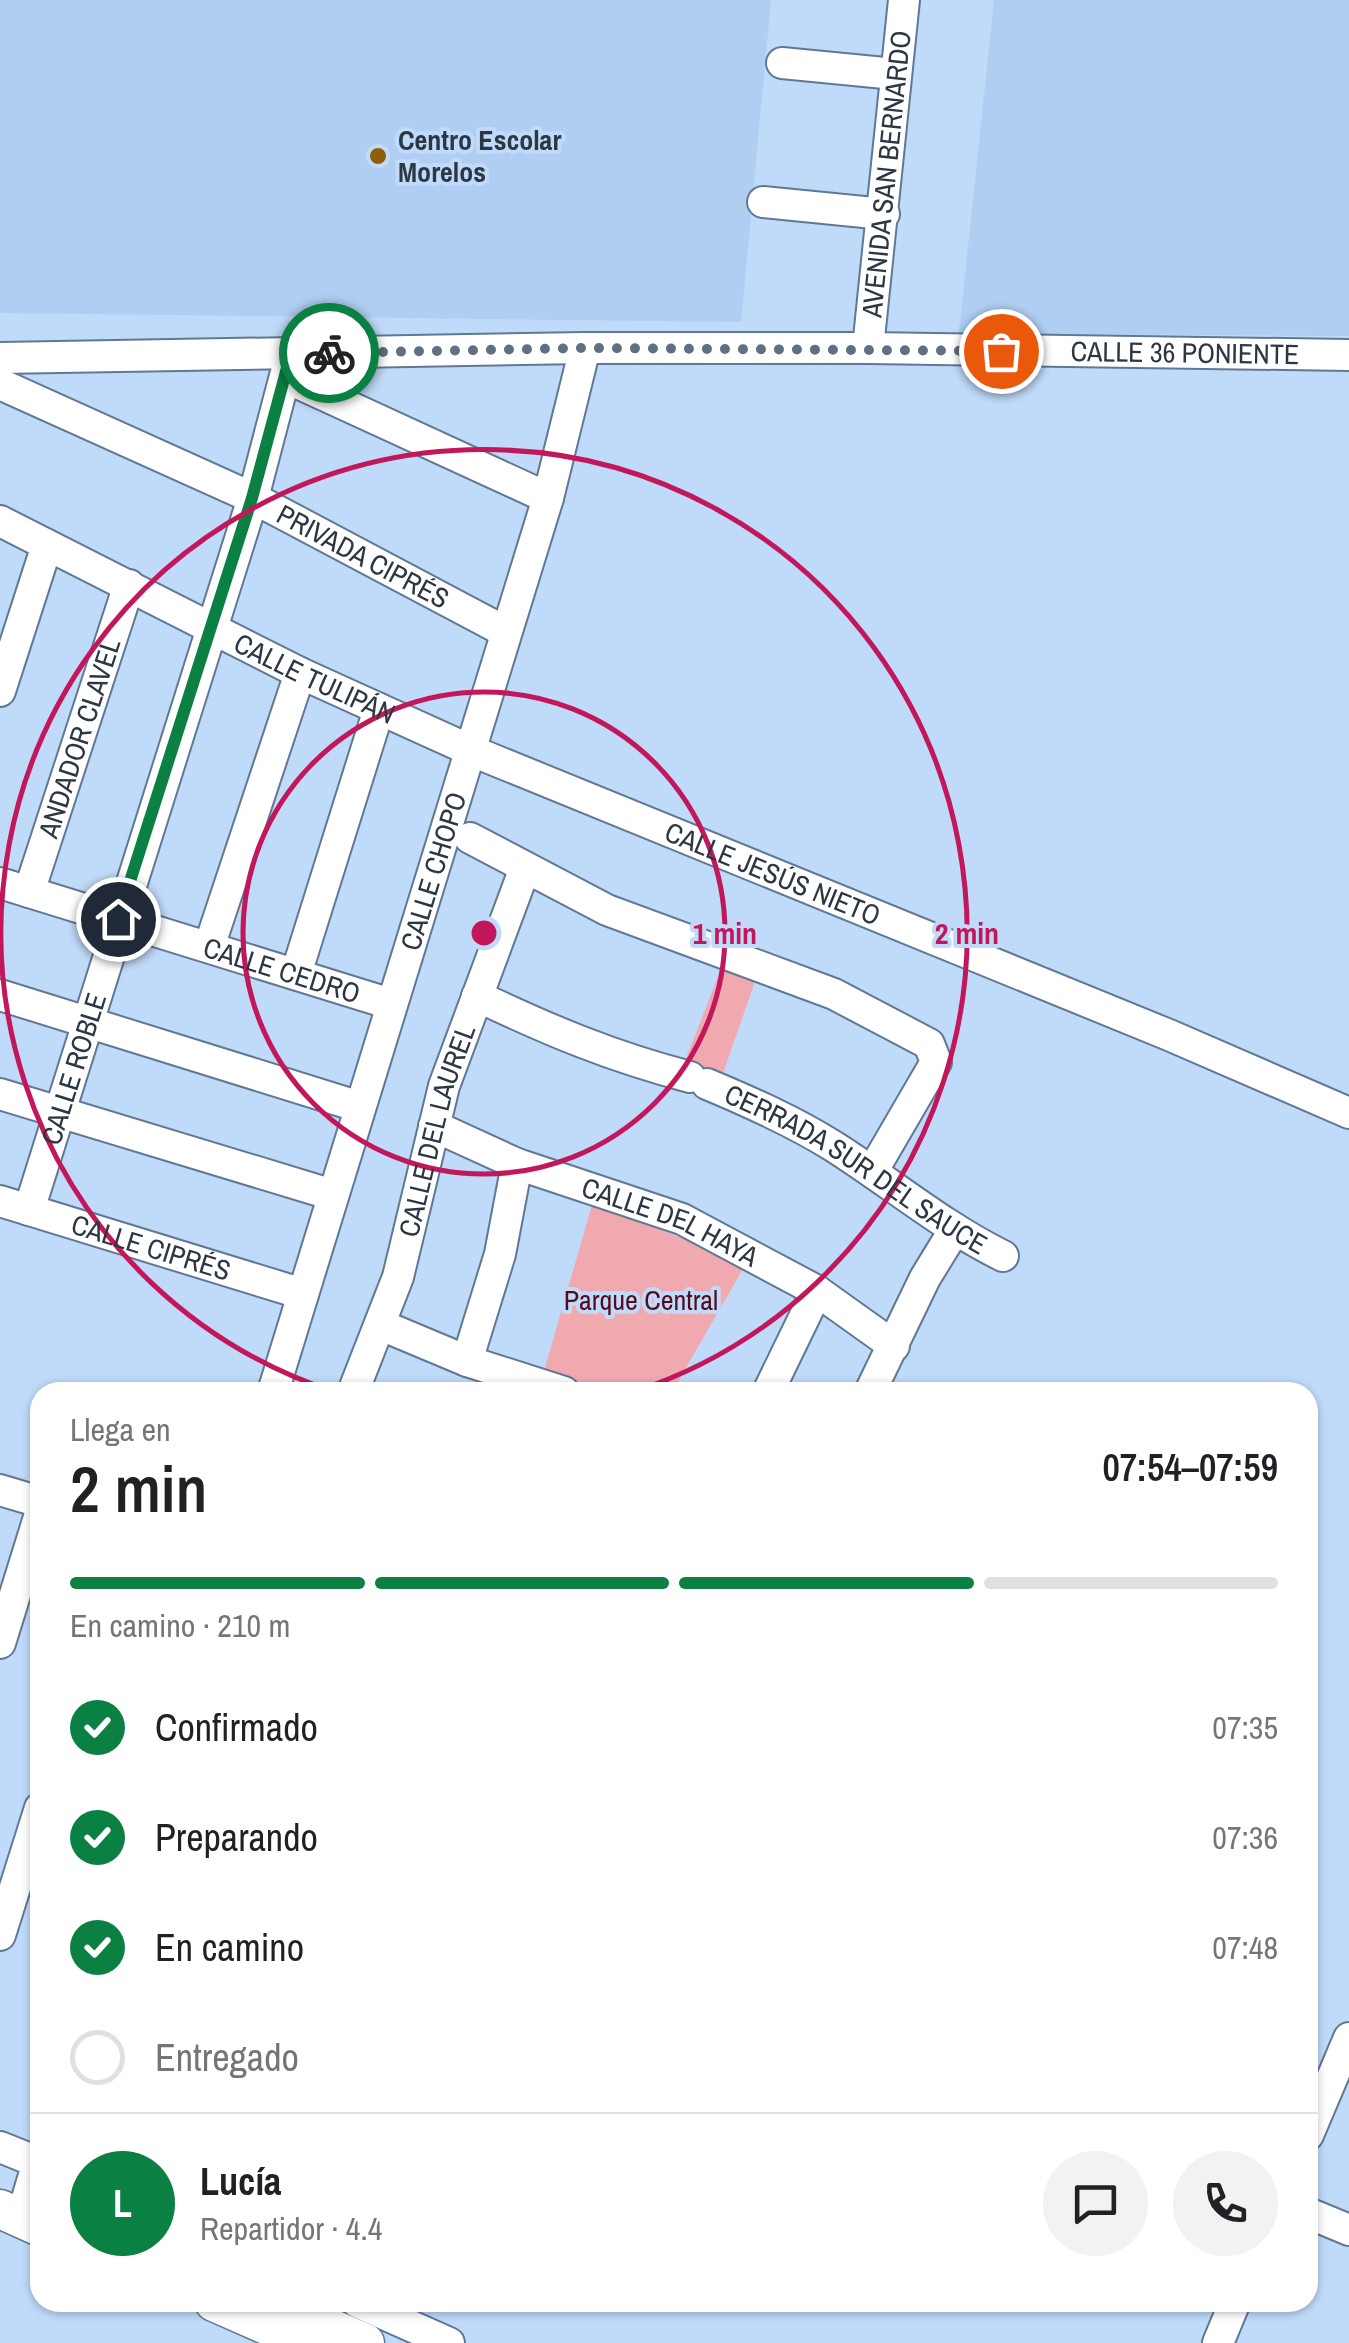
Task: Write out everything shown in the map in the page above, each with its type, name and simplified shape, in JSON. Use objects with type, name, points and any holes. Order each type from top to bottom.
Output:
[{"type":"main road","points":[[237,2312],[308,2343]]},
{"type":"street","name":"AVENIDA SAN BERNARDO","points":[[868,348],[904,0]]},
{"type":"street","points":[[782,63],[896,74]]},
{"type":"street","points":[[762,202],[884,214]]},
{"type":"street","name":"CALLE 36 PONIENTE","points":[[0,358],[289,366],[585,348],[1349,355]]},
{"type":"street","name":"CALLE CHOPO","points":[[276,1382],[548,498],[585,348]]},
{"type":"street","points":[[289,366],[548,498]]},
{"type":"street","name":"CALLE ROBLE","points":[[14,1205],[59,1112],[252,498],[289,366]]},
{"type":"street","name":"PRIVADA CIPRÉS","points":[[0,384],[252,498],[506,632]]},
{"type":"street","name":"CALLE TULIPÁN","points":[[0,521],[300,673],[472,751]]},
{"type":"street","points":[[0,690],[47,545]]},
{"type":"street","name":"ANDADOR CLAVEL","points":[[14,887],[129,585]]},
{"type":"street","points":[[209,947],[300,673]]},
{"type":"street","points":[[296,974],[379,710]]},
{"type":"street","name":"CALLE JESÚS NIETO","points":[[472,751],[1169,1035],[1349,1113]]},
{"type":"street","points":[[470,838],[607,910],[834,994],[929,1044],[936,1062],[872,1172]]},
{"type":"street","name":"CALLE DEL LAUREL","points":[[357,1382],[381,1325],[413,1222],[444,1086],[525,868]]},
{"type":"street","name":"CALLE CEDRO","points":[[14,887],[391,1004]]},
{"type":"street","points":[[0,994],[360,1107]]},
{"type":"street","name":"CERRADA SUR DEL SAUCE","points":[[477,996],[559,1035],[618,1058],[698,1080],[776,1114],[1003,1256]]},
{"type":"street","points":[[0,1094],[333,1195]]},
{"type":"street","name":"CALLE DEL HAYA","points":[[434,1126],[517,1164],[682,1219],[817,1291],[894,1346]]},
{"type":"street","points":[[467,1361],[500,1254],[517,1164]]},
{"type":"street","name":"CALLE CIPRÉS","points":[[14,1205],[303,1294]]},
{"type":"street","points":[[875,1382],[925,1278],[955,1229]]},
{"type":"street","points":[[773,1382],[817,1291]]},
{"type":"street","points":[[381,1325],[467,1361],[533,1382]]},
{"type":"street","points":[[0,1490],[30,1499]]},
{"type":"street","points":[[0,1643],[30,1546]]},
{"type":"street","points":[[0,1935],[30,1840]]},
{"type":"street","points":[[1318,2113],[1346,2052]]},
{"type":"street","points":[[0,2146],[27,2191]]},
{"type":"street","points":[[1318,2217],[1349,2230]]},
{"type":"street","points":[[373,2312],[450,2343]]},
{"type":"street","points":[[1218,2343],[1232,2312]]},
{"type":"shaded area","name":"Centro Escolar Morelos","points":[[0,0],[771,0],[741,322],[0,313]]},
{"type":"shaded area","points":[[994,0],[1349,0],[1349,336],[959,333]]},
{"type":"green space","points":[[723,964],[757,976],[723,1073],[685,1061]]},
{"type":"green space","name":"Parque Central","points":[[592,1205],[747,1262],[678,1382],[575,1382],[544,1371]]},
{"type":"way so far","points":[[329,353],[585,348],[1001,351]]},
{"type":"place","name":"Centro Escolar Morelos","points":[[378,156]]},
{"type":"route","points":[[118,919],[252,498],[291,353],[329,353]]}]
